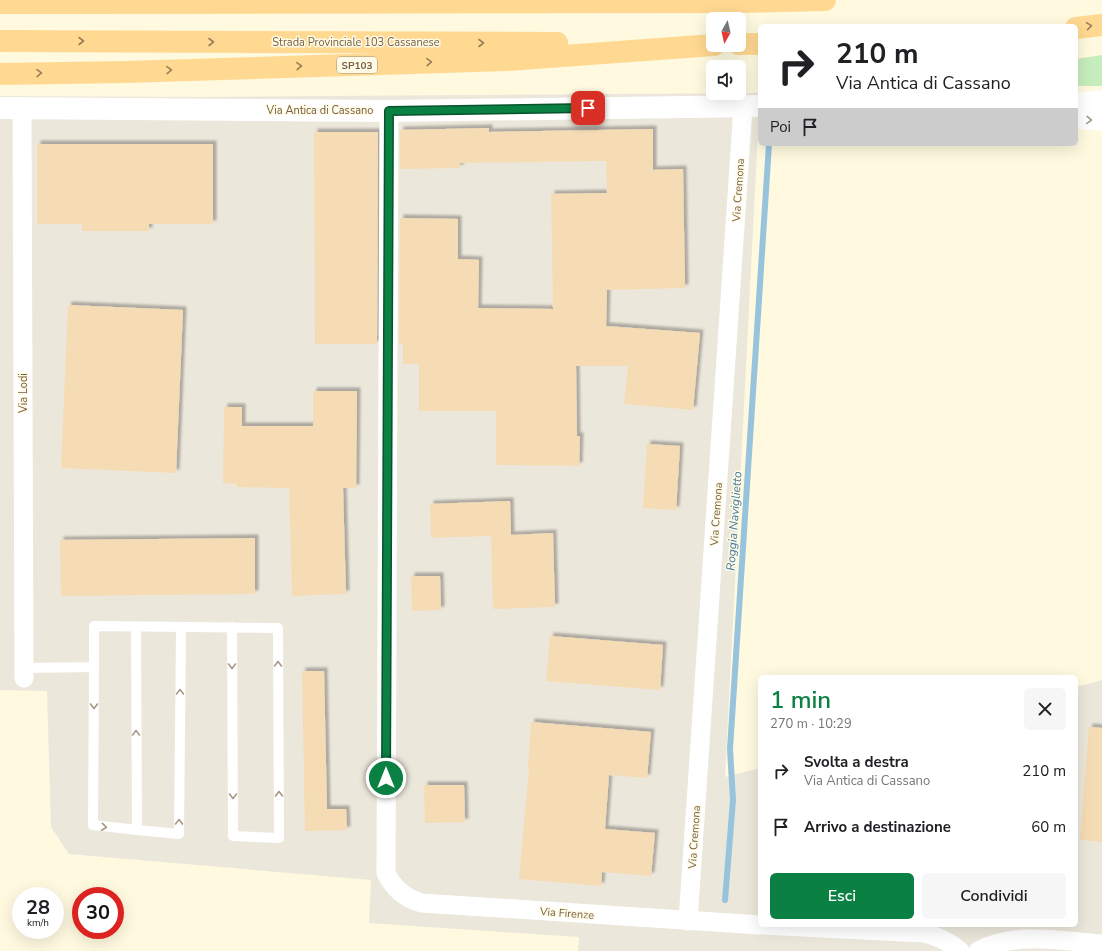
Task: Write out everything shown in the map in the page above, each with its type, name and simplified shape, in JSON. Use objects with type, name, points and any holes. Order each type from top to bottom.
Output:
[{"type":"highway","points":[[701,0],[741,2]]},
{"type":"highway","points":[[0,3],[741,2],[826,0]]},
{"type":"highway","points":[[1078,28],[1102,25]]},
{"type":"highway","name":"Strada Provinciale 103 Cassanese","points":[[0,41],[706,44]]},
{"type":"highway","points":[[746,44],[758,44]]},
{"type":"highway","name":"SP103","points":[[0,74],[507,60],[706,45]]},
{"type":"main road","points":[[1078,103],[1102,102]]},
{"type":"main road","name":"Via Antica di Cassano","points":[[0,108],[389,111],[752,106]]},
{"type":"street","name":"Via Cremona","points":[[688,921],[752,106]]},
{"type":"street","name":"Via Lodi","points":[[22,108],[24,673]]},
{"type":"street","name":"Via Firenze","points":[[389,111],[386,873],[391,882],[400,892],[412,900],[422,903],[758,925]]},
{"type":"street","points":[[1078,119],[1102,121]]},
{"type":"street","name":"Via Firenze","points":[[802,927],[923,933],[936,936],[948,942],[960,951]]},
{"type":"street","points":[[978,951],[998,942],[1016,939],[1102,944]]},
{"type":"lane","points":[[181,627],[179,834],[93,826],[94,626],[278,628],[279,838],[234,836],[232,628]]},
{"type":"lane","points":[[136,626],[137,830]]},
{"type":"lane","points":[[24,673],[94,667]]},
{"type":"shaded area","points":[[706,93],[706,100],[746,100],[746,93],[758,93],[758,132],[725,777],[758,769],[758,927],[1078,927],[1078,686],[1102,680],[1102,951],[578,951],[579,937],[369,923],[371,880],[69,854],[51,827],[47,691],[0,690],[0,96],[200,97]]},
{"type":"green space","points":[[1102,55],[1102,86],[1078,86],[1078,59]]},
{"type":"building","points":[[489,128],[489,132],[653,129],[653,170],[683,169],[685,288],[607,290],[606,326],[700,333],[693,410],[624,404],[628,366],[576,366],[577,436],[580,436],[579,466],[496,465],[496,411],[419,411],[419,364],[403,364],[403,344],[399,344],[400,218],[458,219],[458,259],[479,260],[478,308],[553,309],[551,194],[607,193],[606,161],[460,163],[460,168],[400,169],[400,130]]},
{"type":"building","points":[[314,132],[378,132],[377,344],[315,344]]},
{"type":"building","points":[[37,144],[213,144],[213,224],[149,224],[149,231],[82,231],[82,224],[37,224]]},
{"type":"building","points":[[68,305],[183,310],[176,473],[61,468]]},
{"type":"building","points":[[313,391],[357,391],[356,488],[343,488],[346,594],[292,596],[289,488],[237,487],[237,484],[223,483],[224,407],[242,407],[242,426],[313,426]]},
{"type":"building","points":[[647,444],[680,446],[676,510],[643,508]]},
{"type":"building","points":[[510,501],[511,535],[553,533],[555,607],[493,609],[491,536],[431,538],[430,504]]},
{"type":"building","points":[[255,538],[255,594],[61,596],[60,540]]},
{"type":"building","points":[[411,576],[440,576],[441,610],[412,611]]},
{"type":"building","points":[[550,636],[663,645],[660,690],[546,681]]},
{"type":"building","points":[[302,671],[324,671],[327,809],[346,809],[347,830],[305,831]]},
{"type":"building","points":[[531,722],[651,732],[647,778],[609,775],[605,829],[655,833],[651,876],[602,872],[601,886],[519,879],[529,768]]},
{"type":"building","points":[[1089,727],[1102,728],[1102,842],[1080,840]]},
{"type":"building","points":[[424,785],[464,785],[465,822],[425,823]]},
{"type":"waterway","name":"Roggia Naviglietto","points":[[725,900],[733,800],[730,749],[769,146]]},
{"type":"route","points":[[386,778],[389,111],[588,108]]}]
